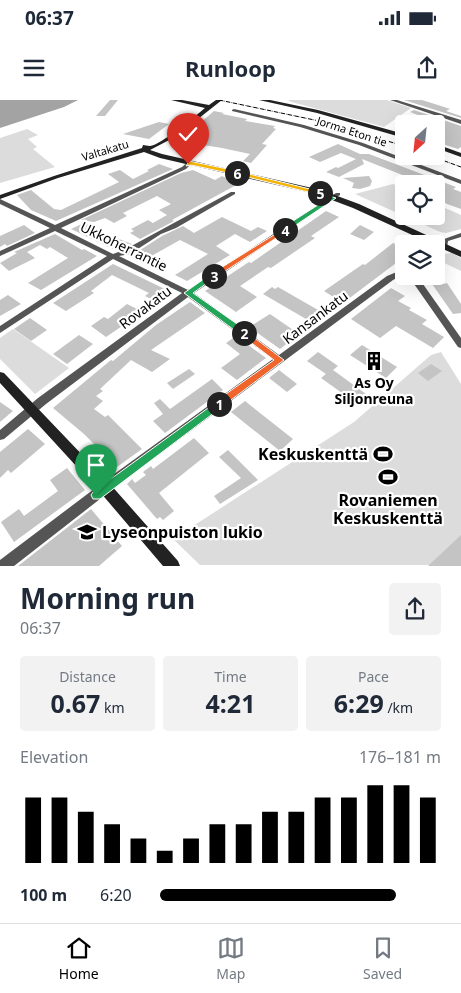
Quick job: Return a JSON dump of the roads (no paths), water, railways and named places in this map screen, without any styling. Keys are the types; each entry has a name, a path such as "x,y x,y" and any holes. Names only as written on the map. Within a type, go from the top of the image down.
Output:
{"street":[{"path":"174,100 205,106 219,100"},
{"path":"205,106 213,100"},
{"path":"262,100 351,120 395,133"},
{"path":"392,100 461,122"},
{"name":"Valtakatu","path":"0,196 169,139 205,106"},
{"name":"Jorma Eton tie","path":"234,110 311,128 361,144 461,182"},
{"path":"147,148 251,176 260,176"},
{"path":"445,149 461,155"},
{"path":"189,160 336,196 426,235"},
{"path":"0,254 184,168 189,160"},
{"path":"0,330 113,256 127,252 233,193"},
{"path":"336,196 417,235"},
{"name":"Rovakatu","path":"0,436 188,293 336,196"},
{"name":"Ukkoherrantie","path":"0,201 188,293 280,360"},
{"path":"445,243 461,235"},
{"path":"445,243 461,247"},
{"path":"445,244 461,254"},
{"name":"Kansankatu","path":"3,566 105,488 395,276"},
{"path":"419,285 461,345"},
{"path":"0,376 105,488 173,566"}],"railway":[{"path":"219,100 324,122 395,143"},
{"path":"445,161 461,167"}],"place":[{"name":"As Oy Siljonreuna","path":"374,361"},
{"name":"Keskuskenttä","path":"383,454"},
{"name":"Rovaniemen Keskuskenttä","path":"388,477"},
{"name":"Lyseonpuiston lukio","path":"87,532"}]}
